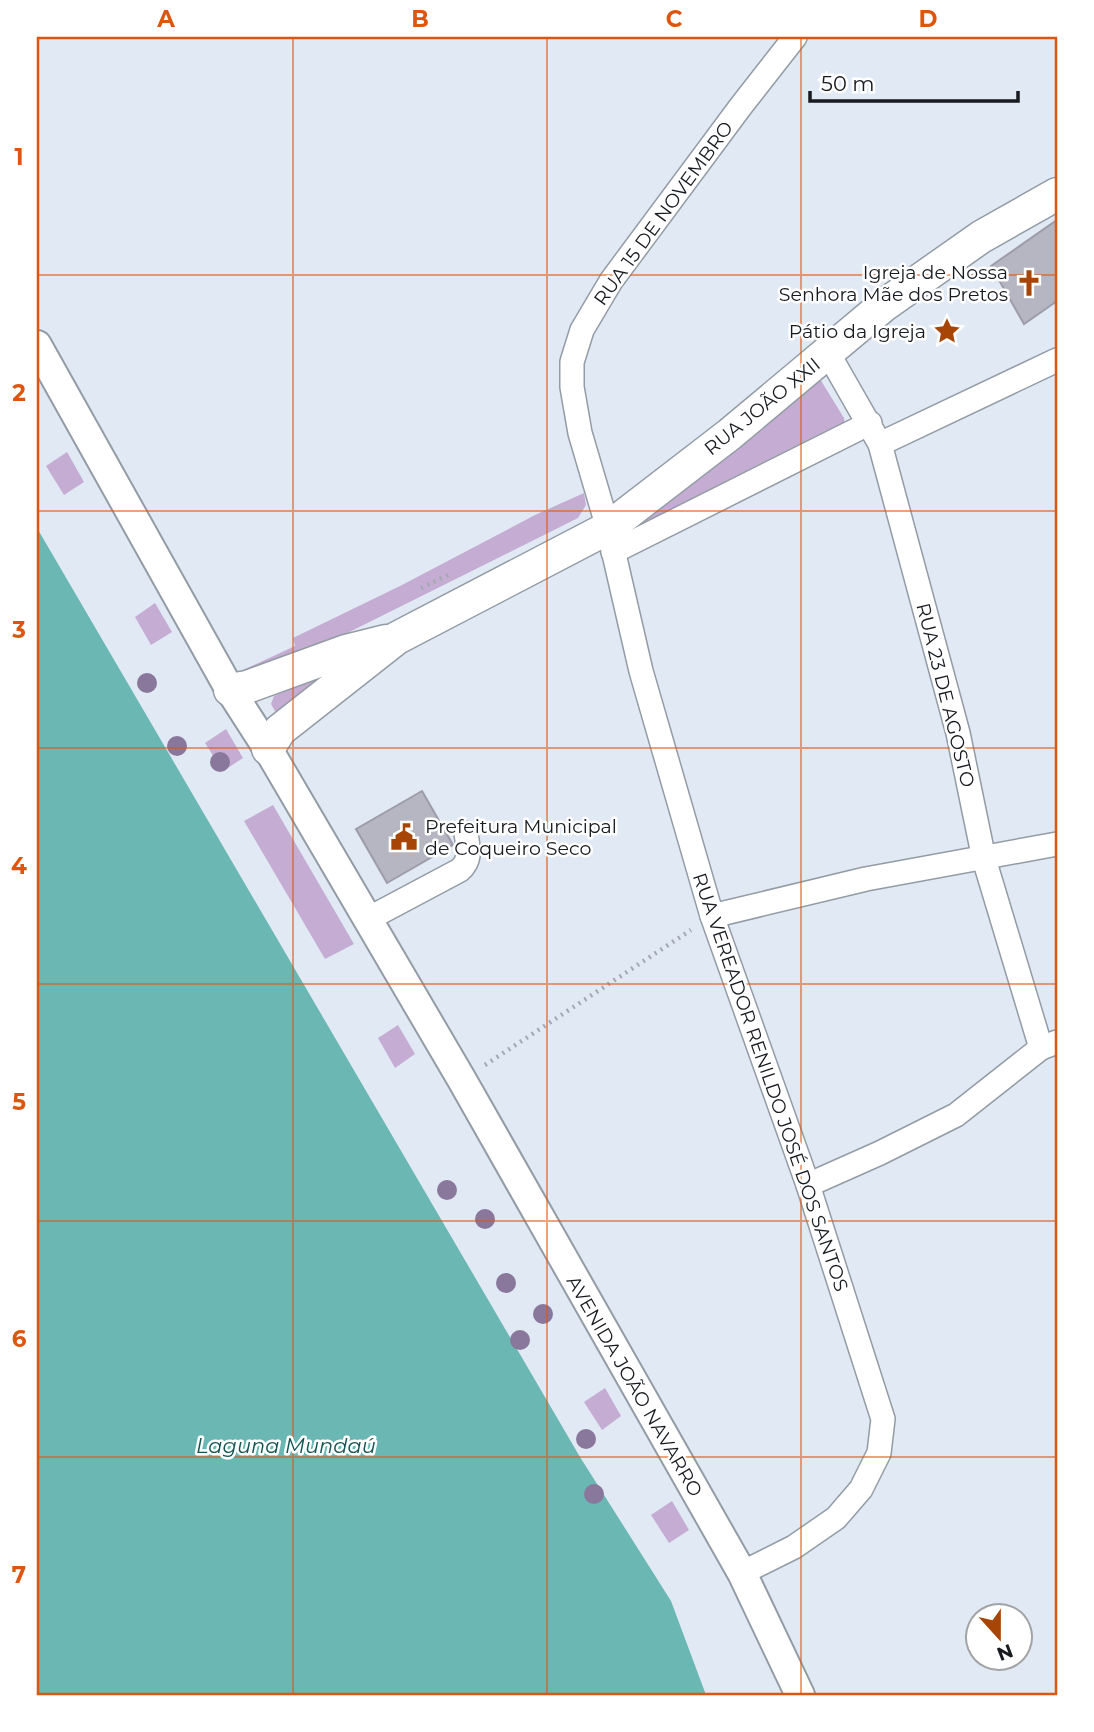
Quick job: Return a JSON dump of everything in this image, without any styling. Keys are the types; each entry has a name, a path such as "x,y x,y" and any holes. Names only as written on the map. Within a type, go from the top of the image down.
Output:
{"main road":[{"name":"RUA JOÃO XXII","path":"397,638 610,540 730,434 883,306 981,237 1057,194"},
{"path":"230,690 247,687 346,651 397,638"},
{"path":"268,749 280,730 397,638"}],"street":[{"name":"RUA 15 DE NOVEMBRO","path":"610,540 580,433 572,387 572,362 582,330 611,281 795,37"},
{"name":"AVENIDA JOÃO NAVARRO","path":"37,345 230,690 268,749 366,920 463,1080 742,1573 800,1695"},
{"name":"RUA 23 DE AGOSTO","path":"828,353 880,444 958,733 984,859 1049,1045"},
{"path":"880,444 1057,360"},
{"path":"610,540 870,423"},
{"name":"RUA VEREADOR RENILDO JOSÉ DOS SANTOS","path":"610,540 641,671 712,916 808,1185 883,1419 879,1452 861,1489 836,1518 794,1547 742,1573"},
{"path":"366,920 460,870 469,855 466,833"},
{"path":"712,916 866,879 1057,844"},
{"path":"808,1185 956,1115 1049,1045"}],"path":[{"path":"463,1080 712,916"}],"shaded area":[{"path":"820,379 844,418 845,425 642,527 640,518"},
{"path":"67,452 84,482 64,495 46,466"},
{"path":"584,493 586,505 578,518 259,677 247,678 239,672 295,646 293,638 402,585 535,515"},
{"path":"155,603 172,632 151,645 135,617"},
{"path":"335,670 281,714 276,713 271,704 274,696"},
{"path":"226,729 243,758 223,771 205,743"},
{"path":"273,805 354,944 325,959 244,821"},
{"path":"398,1025 415,1054 395,1068 378,1038"},
{"path":"605,1388 621,1416 602,1430 584,1402"},
{"path":"672,1501 689,1530 669,1543 651,1515"}],"water":[{"name":"Laguna Mundaú","path":"37,528 580,1457 671,1601 706,1695 37,1695"}],"building":[{"name":"Igreja de Nossa Senhora Mãe dos Pretos","path":"1057,220 1057,301 1024,324 991,266"},
{"name":"Prefeitura Municipal de Coqueiro Seco","path":"422,791 453,845 387,883 356,829"}],"place":[{"name":"Igreja de Nossa Senhora Mãe dos Pretos","path":"1029,283"},
{"name":"Pátio da Igreja","path":"947,331"},
{"name":"Prefeitura Municipal de Coqueiro Seco","path":"404,837"}]}
